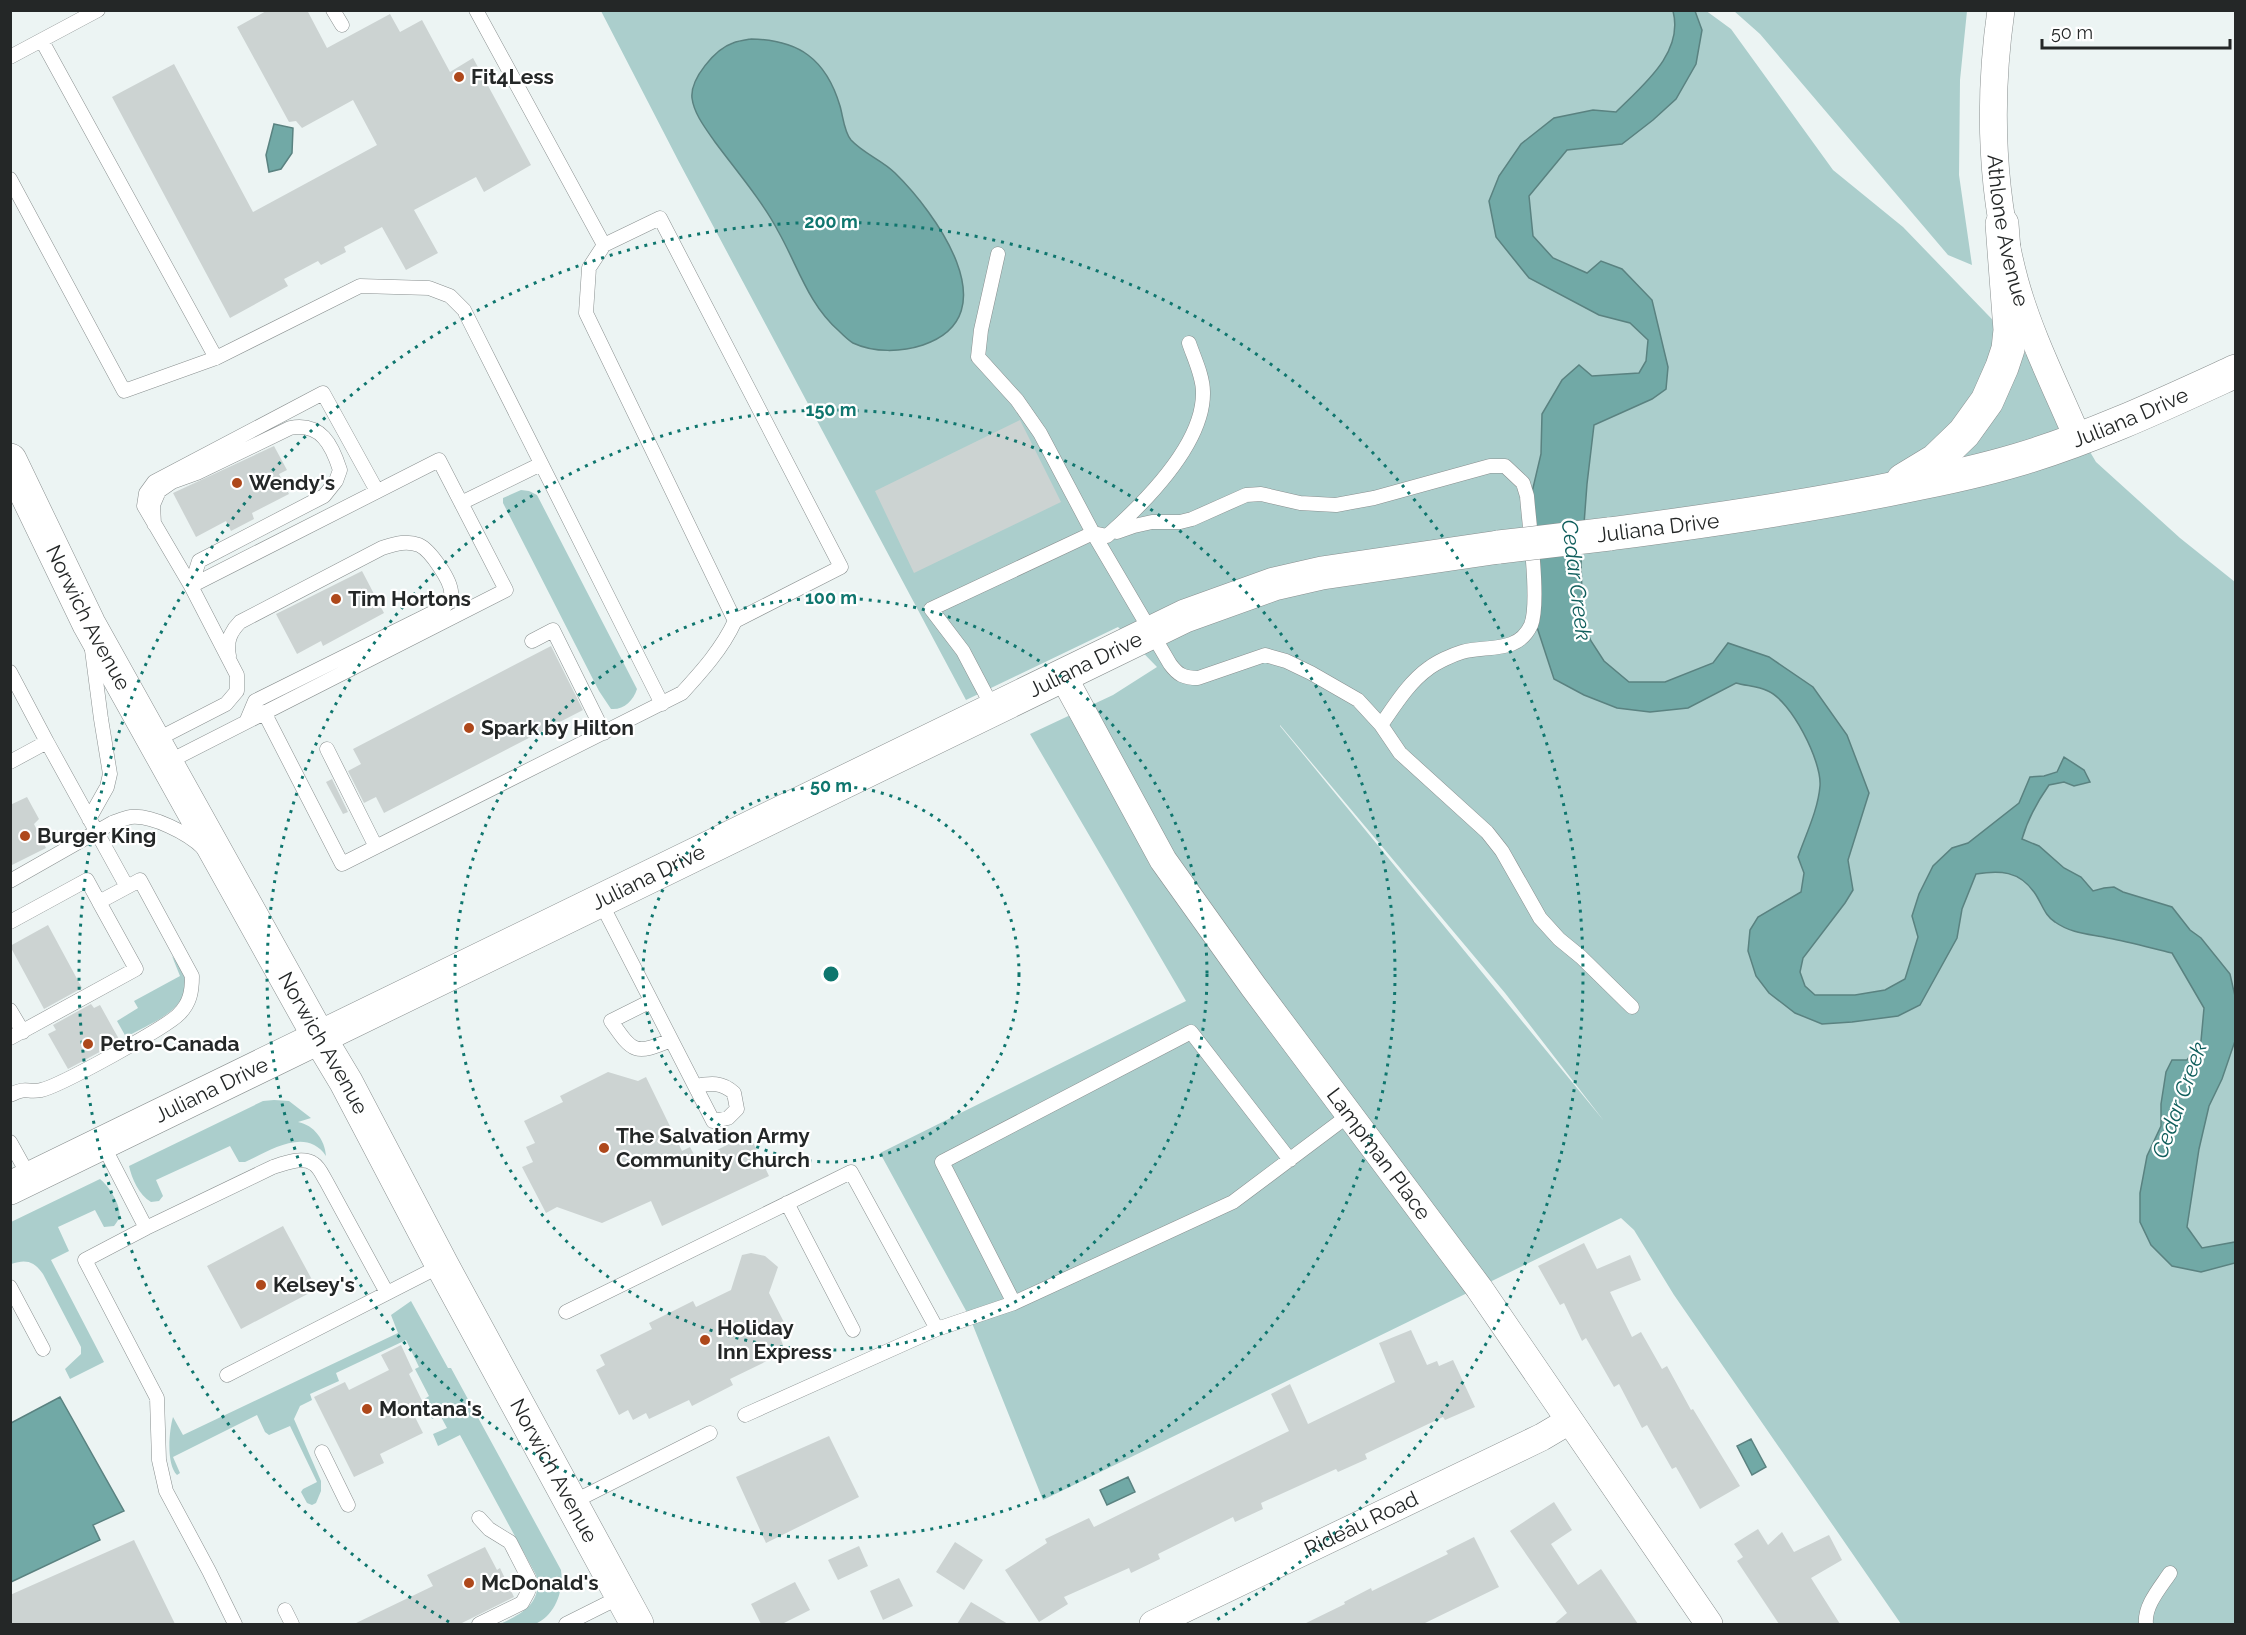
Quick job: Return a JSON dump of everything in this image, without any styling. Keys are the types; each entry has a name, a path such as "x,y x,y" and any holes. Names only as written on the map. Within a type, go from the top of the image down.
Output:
{"street":[{"name":"Athlone Avenue","path":"2001,10 1993,88 1996,181 2002,224 2016,283 2030,326 2078,439"},
{"path":"1850,498 1906,479 1936,460 1964,434 1987,401 2008,349 2010,330 2002,224"},
{"name":"Juliana Drive","path":"20,1183 994,710 1150,631 1232,598 1274,584 1323,573 1499,547 1755,515 1970,473 2078,439 2155,408 2235,371"},
{"name":"Norwich Avenue","path":"10,460 89,624 346,1082 631,1617"},
{"name":"Lampman Place","path":"1063,676 1163,860 1253,986 1479,1288 1709,1624"},
{"name":"Rideau Road","path":"1153,1624 1542,1437 1569,1421"}],"lane":[{"path":"10,57 98,10"},
{"path":"333,10 342,25"},
{"path":"476,10 604,245"},
{"path":"42,41 216,358"},
{"path":"10,179 124,391 216,358 360,286 429,288 450,296 464,310 662,704"},
{"path":"264,712 342,864 682,693 727,638 735,621 841,567 660,218 604,245 589,268 586,313 735,621"},
{"path":"998,254 981,330 978,357 1017,400 1040,433 1093,533 1178,674 1188,678 1198,678 1265,655 1286,661 1358,700 1381,725 1400,753 1487,832 1502,850 1540,918 1559,939 1581,957 1632,1007"},
{"path":"1107,536 1130,516 1156,486 1178,457 1199,420 1203,389 1189,343"},
{"path":"160,752 233,698 237,691 237,675 191,586 144,506 146,494 154,482 322,393 377,491"},
{"path":"154,524 153,505 159,490 290,428 299,426 324,436 334,452 340,470 336,481 324,496 199,561 191,586"},
{"path":"160,752 247,720 506,590 439,460 191,586"},
{"path":"461,503 541,464"},
{"path":"994,710 963,651 931,609 1093,533 1107,536 1152,522 1180,522 1246,495 1261,494 1300,503 1336,505 1374,498 1490,466 1505,466 1522,483 1527,496 1534,595 1531,623 1521,639 1504,647 1462,652 1429,668 1402,695 1381,725"},
{"path":"229,657 227,647 229,637 240,622 382,548 400,542 417,544 426,549 449,585 452,595 448,603 440,609 255,701 247,720"},
{"path":"89,624 110,774 108,787 89,819"},
{"path":"532,641 553,630 604,733"},
{"path":"10,672 127,887"},
{"path":"10,762 47,742"},
{"path":"327,749 376,847"},
{"path":"10,880 112,823 131,817 158,820 198,842 226,871"},
{"path":"10,922 87,880 136,969 17,1035 10,1010"},
{"path":"10,1095 22,1089 42,1090 64,1080 167,1024 188,1004 192,992 192,976 140,880 99,902"},
{"path":"600,901 695,1086"},
{"path":"651,1001 611,1021 622,1038 632,1047 646,1050 671,1040"},
{"path":"1014,1303 942,1162 1191,1032 1290,1160"},
{"path":"745,1415 937,1329 1014,1303 1233,1202 1349,1115"},
{"path":"10,1142 20,1183"},
{"path":"102,1143 146,1228"},
{"path":"234,1624 209,1571 166,1491 159,1460 157,1398 84,1260 273,1167 288,1162 303,1161 314,1164 326,1180 387,1293"},
{"path":"566,1312 851,1172 937,1329"},
{"path":"788,1203 853,1330"},
{"path":"227,1375 442,1265"},
{"path":"10,1287 43,1349"},
{"path":"571,1503 710,1433"},
{"path":"322,1452 348,1505"},
{"path":"479,1518 489,1529 510,1542 529,1579 529,1586 522,1604 479,1624"},
{"path":"2146,1624 2145,1620 2150,1605 2170,1573"},
{"path":"285,1610 292,1624"},
{"path":"566,1624 631,1617"}],"shaded area":[{"path":"1705,10 1731,29 1833,170 1903,227 2042,371 2096,462 2180,538 2235,582 2235,1624 1901,1624 1674,1295 1634,1230 1621,1218 1043,1500 970,1318 880,1153 1186,1001 1030,734 1113,695 1157,667 1118,627 966,700 601,11","holes":["1280,725 1505,993 1604,1121"]},
{"path":"1734,11 1967,11 1960,80 1959,175 1972,265 1948,255 1760,34"},
{"path":"521,490 537,495 637,689 624,706 611,709 599,691 503,503 503,498"},
{"path":"172,956 182,972 185,985 183,997 176,1007 165,1015 126,1037 117,1021 138,1008 134,1001 180,976"},
{"path":"263,1101 289,1101 311,1118 298,1122 309,1126 318,1134 326,1156 318,1147 298,1142 276,1147 245,1162 239,1162 230,1146 156,1180 163,1196 159,1201 151,1202 140,1191 129,1166"},
{"path":"100,1179 117,1202 120,1213 118,1221 114,1226 104,1227 95,1210 58,1227 69,1251 51,1260 104,1362 70,1379 65,1369 81,1354 81,1347 40,1270 29,1262 11,1264 11,1222"},
{"path":"411,1301 448,1368 451,1368 561,1570 561,1586 557,1602 548,1615 535,1624 522,1626 500,1624 529,1606 536,1593 536,1575 460,1435 438,1446 433,1434 447,1428 440,1415 432,1419 423,1400 429,1396 415,1369 419,1367 406,1340 336,1373 339,1381 310,1394 312,1400 300,1406 294,1419 321,1481 321,1491 316,1503 312,1505 307,1503 301,1492 317,1482 290,1426 269,1435 265,1432 257,1415 173,1457 180,1473 177,1475 171,1463 169,1447 173,1417 183,1435 398,1333 391,1315"}],"water":[{"name":"Cedar Creek","path":"1673,11 1695,11 1702,30 1696,64 1676,99 1622,144 1567,150 1529,196 1533,236 1553,258 1587,273 1601,261 1622,269 1652,300 1668,367 1666,389 1652,399 1594,425 1581,564 1583,622 1591,641 1604,661 1629,682 1665,682 1713,663 1728,643 1769,657 1813,687 1847,735 1869,793 1848,860 1853,890 1803,958 1800,972 1805,986 1815,995 1855,995 1885,990 1905,979 1918,937 1912,916 1919,894 1933,866 1952,848 1968,843 2019,803 2030,777 2057,772 2064,757 2084,770 2090,782 2074,786 2064,782 2049,785 2033,810 2022,839 2039,846 2064,868 2081,877 2093,891 2114,887 2172,907 2230,974 2235,996 2235,1041 2222,1079 2209,1106 2199,1149 2187,1227 2202,1248 2235,1242 2235,1263 2201,1272 2172,1266 2151,1245 2140,1222 2140,1193 2147,1156 2161,1126 2161,1104 2166,1072 2172,1060 2187,1060 2201,1041 2204,1008 2172,953 2068,929 2048,916 2034,892 2022,880 2001,872 1976,874 1962,909 1957,938 1920,1005 1898,1016 1822,1024 1795,1013 1769,993 1756,976 1748,951 1750,930 1758,917 1801,892 1804,873 1798,857 1814,813 1820,786 1816,762 1795,719 1777,697 1768,691 1736,683 1688,708 1650,712 1617,708 1584,695 1554,679 1532,612 1528,509 1541,454 1542,414 1562,380 1579,365 1592,376 1639,373 1646,361 1648,340 1630,323 1599,315 1529,278 1496,237 1489,201 1499,176 1521,144 1554,118 1593,110 1616,112 1638,91 1659,67 1673,41 1675,26"},
{"path":"751,39 768,40 797,48 818,64 834,90 845,128 851,140 895,173 928,212 957,262 963,287 961,311 949,331 915,347 897,350 870,349 849,340 819,309 772,220 708,132 693,104 692,90 695,82 712,58 726,46"},
{"path":"274,124 293,128 292,153 281,169 269,172 266,155"},
{"path":"60,1397 124,1511 93,1525 100,1540 11,1582 11,1423"},
{"path":"1751,1439 1766,1467 1752,1475 1737,1446"},
{"path":"1128,1477 1135,1492 1107,1505 1100,1490"}],"building":[{"path":"268,10 307,10 327,48 390,14 400,32 422,20 450,72 473,58 531,165 484,192 476,177 414,210 438,253 406,270 382,227 344,247 346,252 321,265 318,261 284,279 288,286 230,318 112,97 174,64 253,212 377,145 353,100 302,128 296,121 289,122 237,27"},
{"path":"1020,420 1061,502 914,573 875,491"},
{"name":"Wendy's","path":"274,446 287,470 279,474 289,494 252,513 254,519 231,531 226,521 196,537 173,493"},
{"name":"Tim Hortons","path":"362,571 384,613 323,646 321,641 297,654 276,614"},
{"name":"Spark by Hilton","path":"551,646 583,710 384,813 376,797 364,803 348,771 361,764 353,749"},
{"path":"332,779 348,812 343,814 326,782"},
{"name":"Burger King","path":"27,797 39,819 34,824 46,848 10,866 10,805"},
{"name":"Petro-Canada","path":"48,925 82,988 44,1009 10,946"},
{"name":"Petro-Canada","path":"91,1004 94,1008 100,1005 120,1041 68,1069 48,1034 56,1030 53,1025"},
{"name":"The Salvation Army Community Church","path":"608,1072 638,1081 646,1077 682,1151 690,1147 697,1160 749,1134 769,1176 662,1226 651,1201 602,1223 557,1207 546,1213 522,1167 533,1162 526,1147 535,1143 524,1121 563,1102 560,1096"},
{"path":"283,1226 317,1289 241,1329 207,1266"},
{"path":"1584,1243 1597,1269 1630,1255 1641,1280 1610,1292 1632,1337 1641,1332 1662,1369 1667,1366 1691,1410 1693,1409 1740,1486 1700,1509 1676,1467 1672,1469 1647,1425 1642,1428 1619,1384 1614,1387 1586,1338 1582,1341 1564,1303 1560,1305 1538,1266"},
{"name":"Holiday Inn Express","path":"751,1253 765,1256 778,1267 769,1293 788,1330 779,1335 783,1345 770,1352 773,1358 730,1379 733,1385 692,1406 689,1400 649,1419 646,1413 633,1420 628,1410 619,1415 596,1370 605,1365 600,1355 652,1329 649,1323 693,1301 696,1307 731,1290 742,1255"},
{"path":"1411,1330 1427,1365 1437,1361 1439,1366 1453,1360 1475,1407 1445,1420 1443,1417 1365,1454 1367,1459 1338,1472 1336,1469 1261,1503 1263,1509 1235,1522 1233,1517 1158,1554 1160,1559 1131,1573 1129,1568 1064,1597 1068,1604 1039,1622 1005,1570 1047,1543 1045,1539 1089,1518 1094,1527 1289,1431 1271,1394 1290,1384 1308,1424 1395,1382 1379,1343"},
{"name":"Montana's","path":"401,1345 413,1371 409,1374 427,1411 415,1417 423,1433 380,1454 384,1463 354,1477 314,1397 345,1382 349,1390 389,1370 381,1355"},
{"path":"829,1436 859,1497 766,1543 736,1477"},
{"path":"1554,1502 1572,1530 1551,1544 1578,1585 1601,1569 1638,1624 1554,1624 1567,1613 1510,1531"},
{"path":"1758,1529 1768,1545 1782,1532 1794,1552 1829,1535 1842,1560 1811,1578 1840,1624 1779,1624 1737,1561 1743,1557 1734,1544"},
{"path":"1474,1537 1499,1587 1423,1624 1304,1624 1371,1588 1372,1591 1448,1554 1446,1551"},
{"path":"134,1540 175,1624 10,1624 10,1595"},
{"path":"955,1542 983,1560 964,1590 936,1572"},
{"path":"859,1546 868,1566 838,1580 828,1560"},
{"name":"McDonald's","path":"485,1547 497,1570 500,1568 514,1597 460,1624 354,1624 433,1586 427,1575"},
{"path":"899,1578 913,1606 883,1620 870,1591"},
{"path":"795,1582 810,1610 782,1624 761,1624 751,1604"},
{"path":"971,1602 1008,1624 957,1624"}],"place":[{"name":"Fit4Less","path":"459,77"},
{"name":"Wendy's","path":"237,483"},
{"name":"Tim Hortons","path":"336,599"},
{"name":"Spark by Hilton","path":"469,728"},
{"name":"Burger King","path":"25,836"},
{"name":"Petro-Canada","path":"88,1044"},
{"name":"The Salvation Army Community Church","path":"604,1148"},
{"name":"Kelsey's","path":"261,1285"},
{"name":"Holiday Inn Express","path":"705,1340"},
{"name":"Montana's","path":"367,1409"},
{"name":"McDonald's","path":"469,1583"}]}
